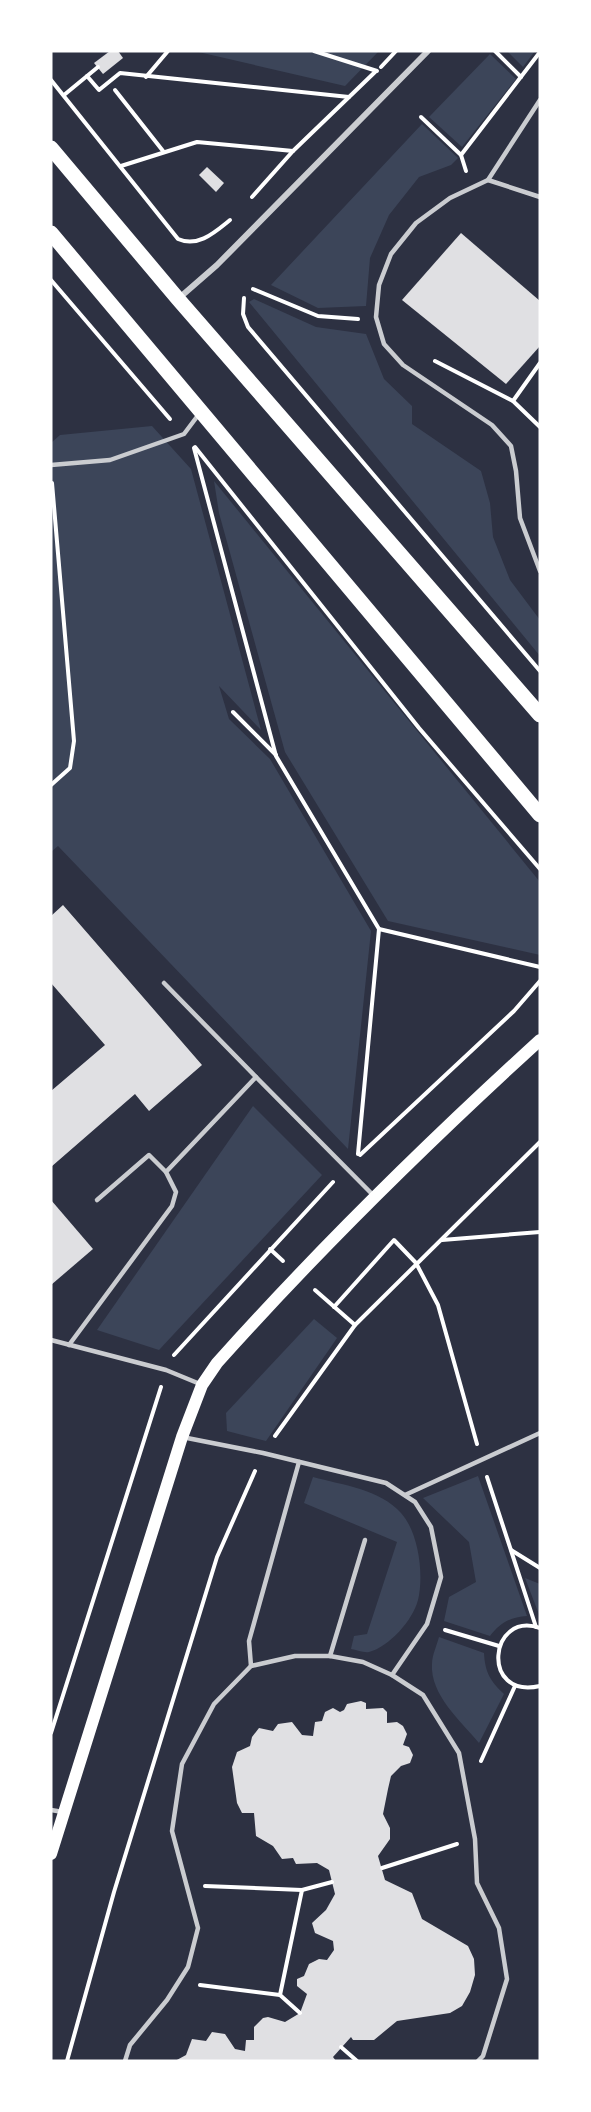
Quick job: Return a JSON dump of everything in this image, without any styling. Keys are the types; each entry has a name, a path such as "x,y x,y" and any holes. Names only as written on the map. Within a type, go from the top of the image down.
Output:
{"main road":[{"path":"51,147 178,299 540,715"},
{"path":"51,233 540,815"},
{"path":"51,1854 57,1811 182,1437 202,1385 217,1363 252,1324 374,1197 540,1040"}],"street":[{"path":"178,299 217,265 428,51"}],"lane":[{"path":"540,100 488,180 441,204 416,223 391,254 379,285 376,317 384,344 403,365 492,424 510,446 516,471 520,518 540,571"},
{"path":"488,180 540,197"},
{"path":"51,465 110,460 184,434 201,413"},
{"path":"164,983 374,1197"},
{"path":"166,1172 256,1077"},
{"path":"69,1346 172,1206 176,1192 166,1172 149,1155 97,1200"},
{"path":"51,1340 166,1370 202,1385"},
{"path":"405,1496 540,1433"},
{"path":"182,1437 263,1453 386,1483 415,1502 431,1527 441,1577 427,1624 392,1675"},
{"path":"250,1666 249,1641 299,1462"},
{"path":"330,1656 365,1540"},
{"path":"125,2061 130,2044 188,1967 198,1928 172,1831 182,1764 214,1704 250,1666 295,1656 330,1656 363,1662 392,1675 423,1695 459,1753 475,1839 477,1883 500,1928 507,1979 483,2056 478,2061"}],"path":[{"path":"145,77 168,51"},
{"path":"314,51 377,71"},
{"path":"251,198 293,152 396,51"},
{"path":"495,51 520,77"},
{"path":"421,117 461,155 540,52"},
{"path":"64,95 98,67"},
{"path":"87,76 99,90 120,74 350,98"},
{"path":"51,80 178,239 186,242 208,236 237,214"},
{"path":"114,90 164,151"},
{"path":"121,166 197,142 293,152"},
{"path":"51,280 184,434 419,728 540,869"},
{"path":"253,289 318,316 346,319 376,317"},
{"path":"244,298 243,314 248,327 540,671"},
{"path":"429,357 513,401 540,427"},
{"path":"513,401 540,363"},
{"path":"193,445 276,756"},
{"path":"51,785 70,768 74,741 52,478"},
{"path":"233,712 276,756 379,929 358,1157"},
{"path":"379,929 540,967"},
{"path":"67,2061 114,1892 217,1557 263,1453 355,1325 540,1142"},
{"path":"442,1240 540,1232"},
{"path":"334,1307 394,1240 416,1263 438,1305 481,1459 538,1628 518,1628 503,1638 499,1646 498,1665 508,1680 516,1686 523,1688 540,1686"},
{"path":"51,1733 166,1370 177,1350"},
{"path":"510,1550 540,1568"},
{"path":"427,1624 499,1646"},
{"path":"467,1793 516,1686"},
{"path":"382,1868 475,1839"},
{"path":"188,1885 302,1890 332,1882"},
{"path":"280,1995 302,1890"},
{"path":"178,1983 280,1995 300,2013"},
{"path":"341,2047 357,2061"}],"shaded area":[{"path":"194,51 379,51 345,86"},
{"path":"507,51 535,51 523,67"},
{"path":"490,54 516,79 462,147 429,117"},
{"path":"422,124 458,158 451,165 419,177 389,215 370,258 366,306 318,308 271,285"},
{"path":"254,299 316,327 366,334 384,379 412,406 412,424 481,471 490,503 493,537 510,580 540,620 540,656 249,302"},
{"path":"152,426 191,469 261,730 219,686 229,719 270,759 371,931 348,1149 58,846 51,852 51,443 60,435"},
{"path":"214,481 540,882 540,955 388,921 285,752 219,513"},
{"path":"253,1106 322,1175 159,1350 97,1330"},
{"path":"314,1319 337,1338 266,1441 227,1431 226,1413"},
{"path":"478,1476 527,1616 506,1622 490,1636 444,1621 449,1597 476,1582 469,1542 423,1498"},
{"path":"313,1477 360,1489 382,1498 401,1513 416,1543 420,1567 420,1590 415,1608 406,1624 392,1639 369,1652 351,1649 354,1636 367,1634 397,1542 304,1503"},
{"path":"525,1578 540,1584 540,1617"},
{"path":"439,1637 484,1653 489,1676 504,1694 479,1743 448,1707 436,1686 432,1664"}],"building":[{"path":"110,51 118,51 123,58 103,74 94,63"},
{"path":"207,167 224,183 216,192 199,175"},
{"path":"461,233 540,301 540,346 506,384 402,300"},
{"path":"63,905 202,1065 149,1111 135,1094 51,1167 51,1091 105,1045 51,983 51,916"},
{"path":"51,1200 93,1249 51,1285"},
{"path":"361,1701 366,1703 366,1709 383,1708 387,1712 387,1723 397,1722 403,1726 407,1734 403,1745 409,1747 413,1755 410,1763 401,1766 391,1776 388,1789 383,1814 390,1828 390,1839 378,1856 385,1880 412,1893 422,1919 468,1946 474,1959 475,1975 470,1992 462,2006 450,2013 397,2021 374,2040 353,2040 351,2037 333,2057 336,2061 175,2061 186,2055 192,2039 206,2041 212,2032 225,2034 235,2049 245,2051 246,2040 254,2040 254,2027 263,2018 268,2017 285,2022 300,2013 307,1994 297,1986 297,1979 304,1976 309,1964 319,1959 327,1960 334,1950 333,1941 315,1933 312,1923 326,1910 335,1894 329,1870 317,1863 296,1864 293,1858 282,1859 273,1846 256,1836 254,1813 242,1813 237,1803 232,1767 237,1752 250,1746 252,1737 259,1728 273,1731 278,1724 292,1722 302,1735 313,1736 315,1722 322,1721 325,1712 333,1708 340,1712 347,1704"}]}
